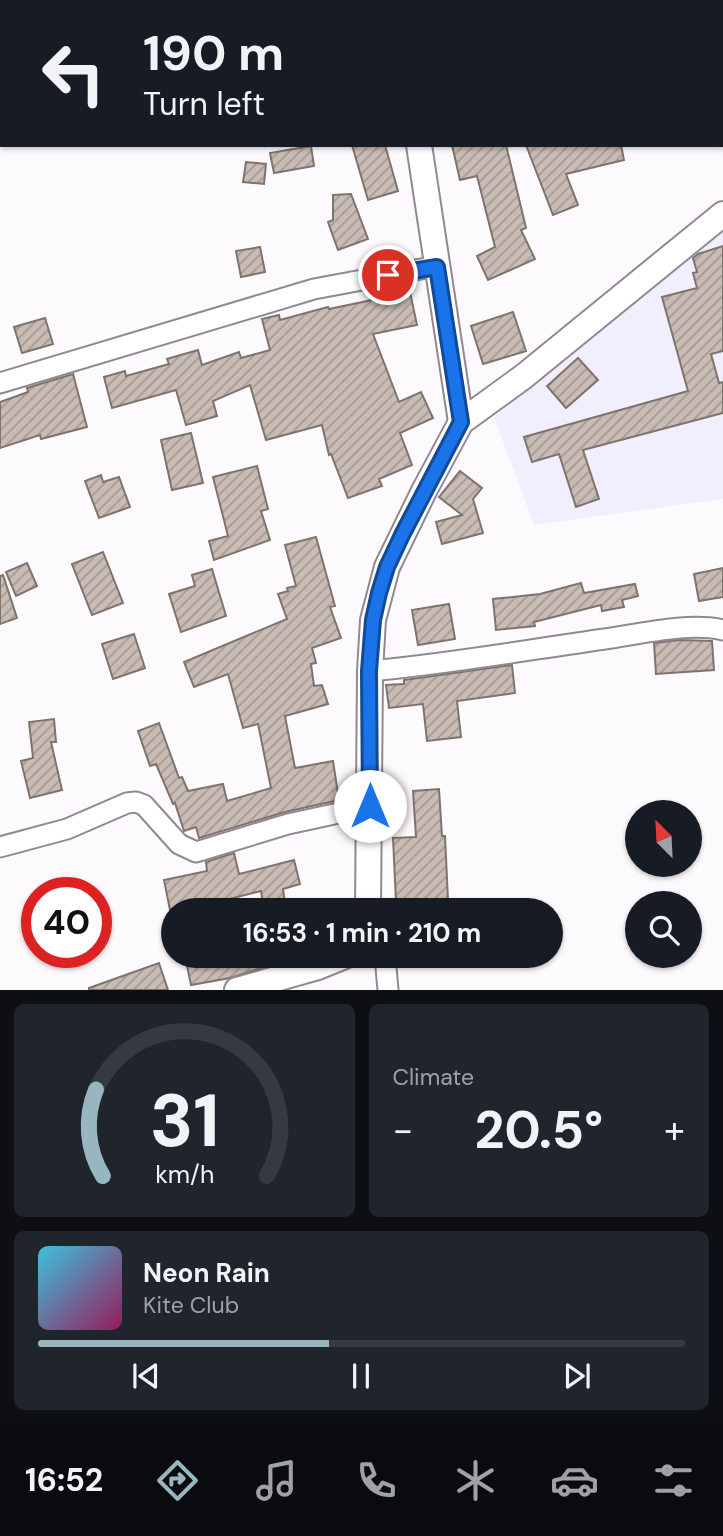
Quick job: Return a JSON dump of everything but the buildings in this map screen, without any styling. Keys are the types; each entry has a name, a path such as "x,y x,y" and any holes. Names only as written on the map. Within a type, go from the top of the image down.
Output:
{"street":[{"path":"419,147 461,422"},
{"path":"368,898 369,671 373,620 387,567 424,491 461,422 523,377 723,214"},
{"path":"0,383 314,289 437,267"},
{"path":"369,671 416,667 653,632 704,628 723,630"},
{"path":"0,847 67,829 120,806 136,802 144,805 179,844 196,852 289,824 370,806"},
{"path":"237,990 314,968"},
{"path":"386,968 388,990"}],"shaded area":[{"path":"723,229 723,499 534,525 494,418"}],"route":[{"path":"370,806 369,671 373,620 379,593 387,567 402,535 461,422 437,267 388,275"}]}
